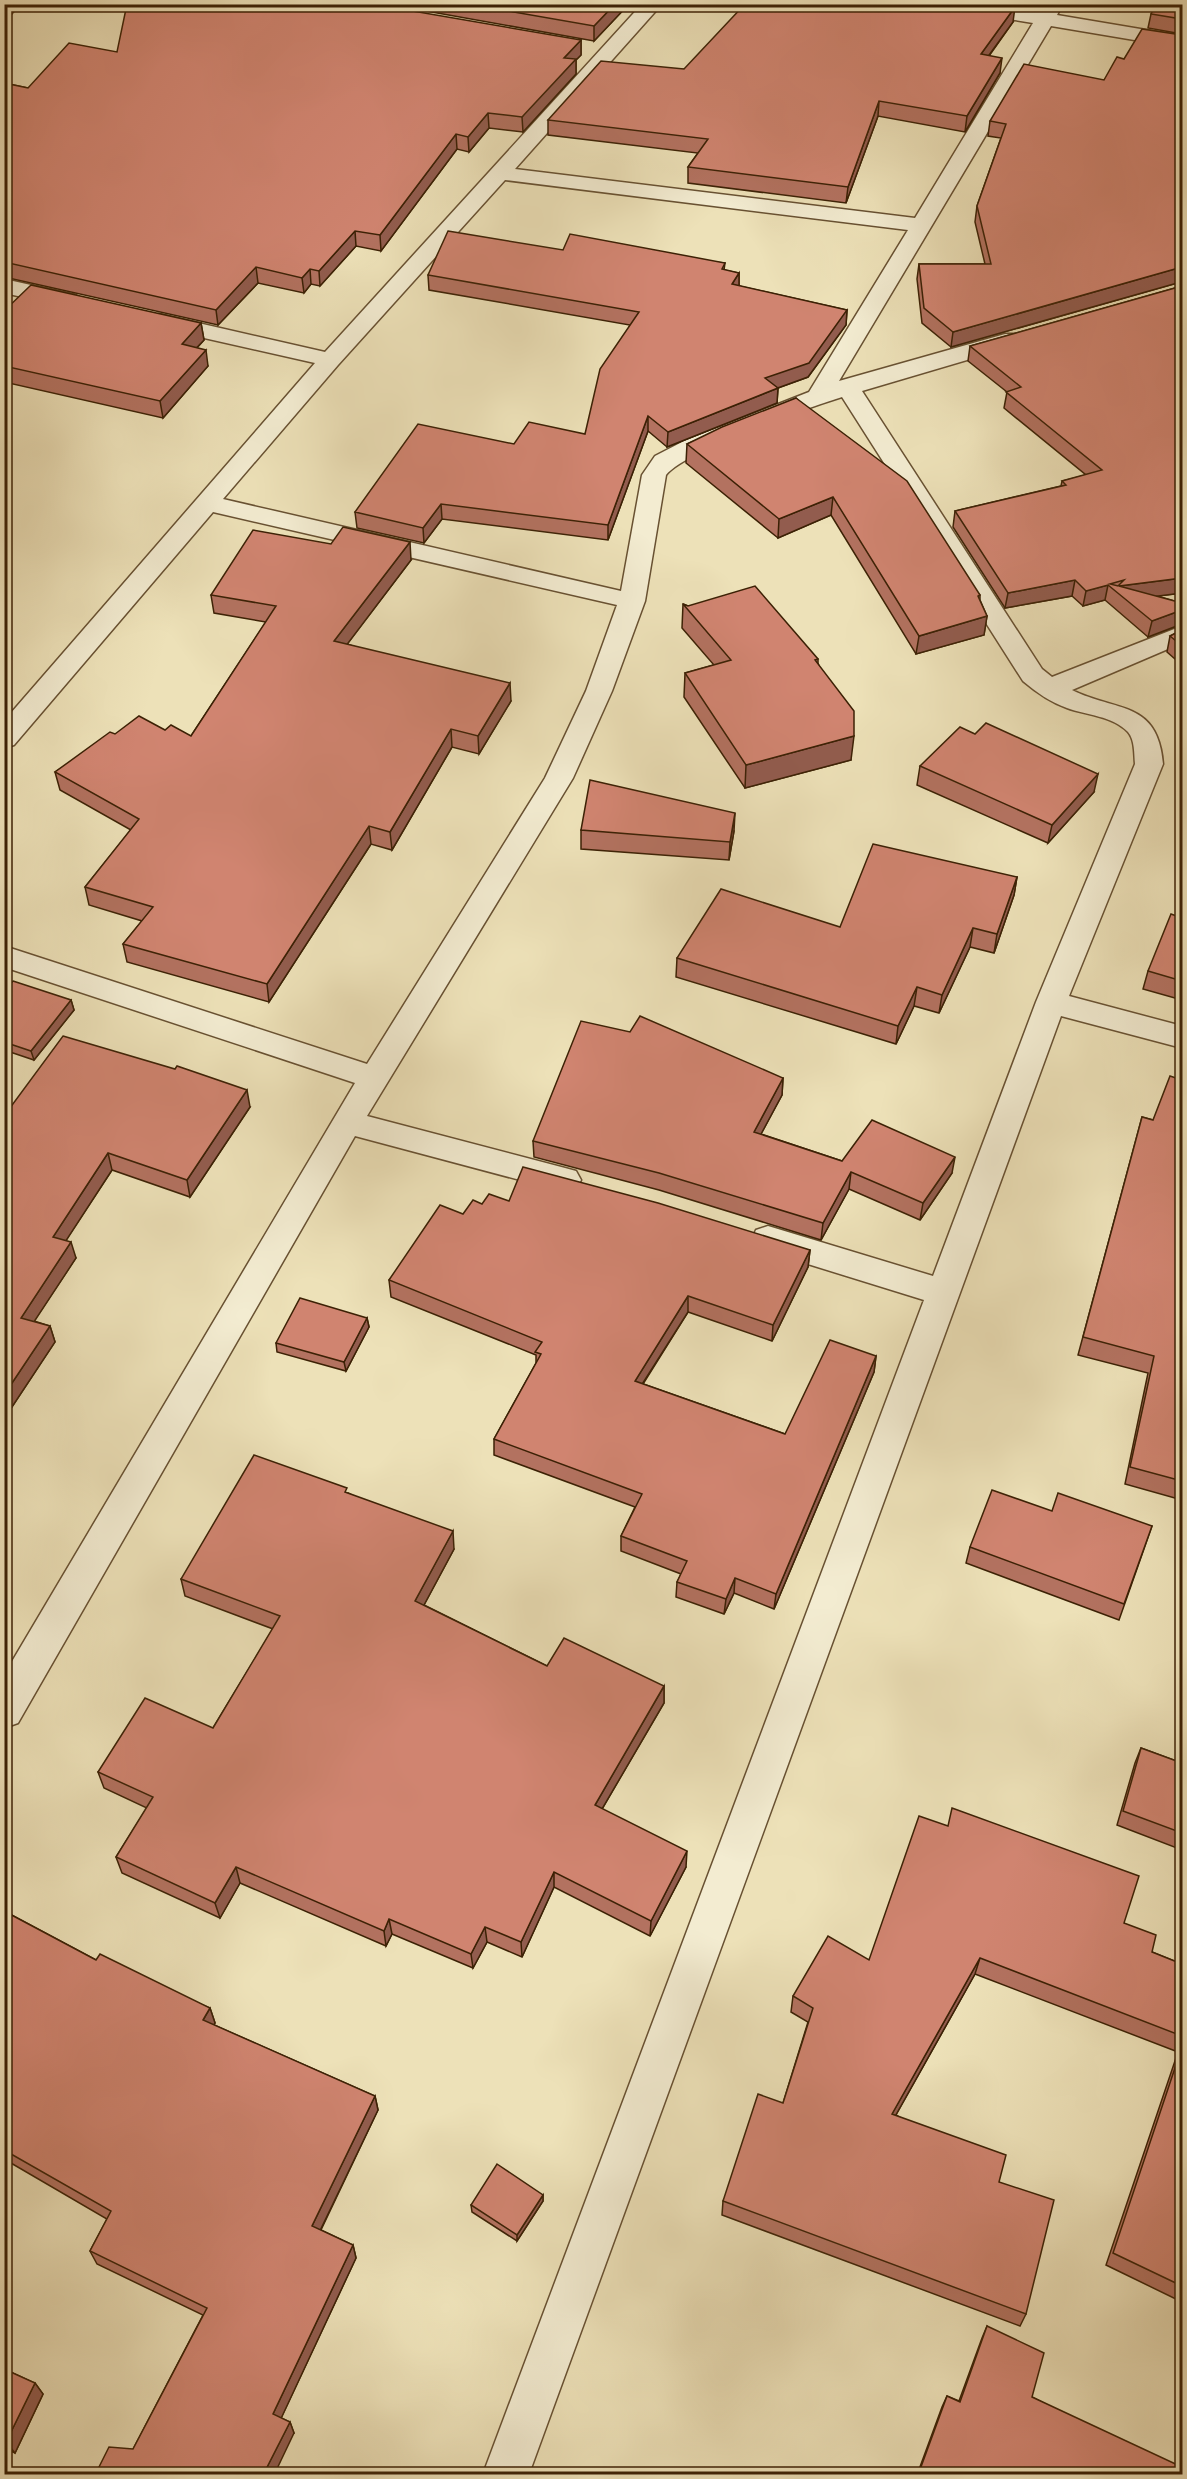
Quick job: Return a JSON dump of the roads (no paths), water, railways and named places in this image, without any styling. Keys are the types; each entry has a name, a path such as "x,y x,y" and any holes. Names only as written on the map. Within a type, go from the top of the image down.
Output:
{"street":[{"path":"4,10 11,4"},
{"path":"4,739 330,360 498,173 596,49 652,4"},
{"path":"955,4 1049,12 1182,42"},
{"path":"833,392 921,225 1049,12"},
{"path":"498,173 921,225"},
{"path":"4,285 86,304"},
{"path":"132,315 330,360"},
{"path":"4,1711 347,1122 559,778 599,691 632,601 654,475 664,461 693,446 833,392 1037,333"},
{"path":"506,2475 1051,1002 1149,764 1149,746 1139,726 1123,715 1075,702 1050,689 1032,675 833,392"},
{"path":"207,503 632,601"},
{"path":"1050,689 1182,634"},
{"path":"4,956 374,1078"},
{"path":"1051,1002 1182,1037"},
{"path":"347,1122 589,1186"},
{"path":"738,1230 944,1293"}]}
